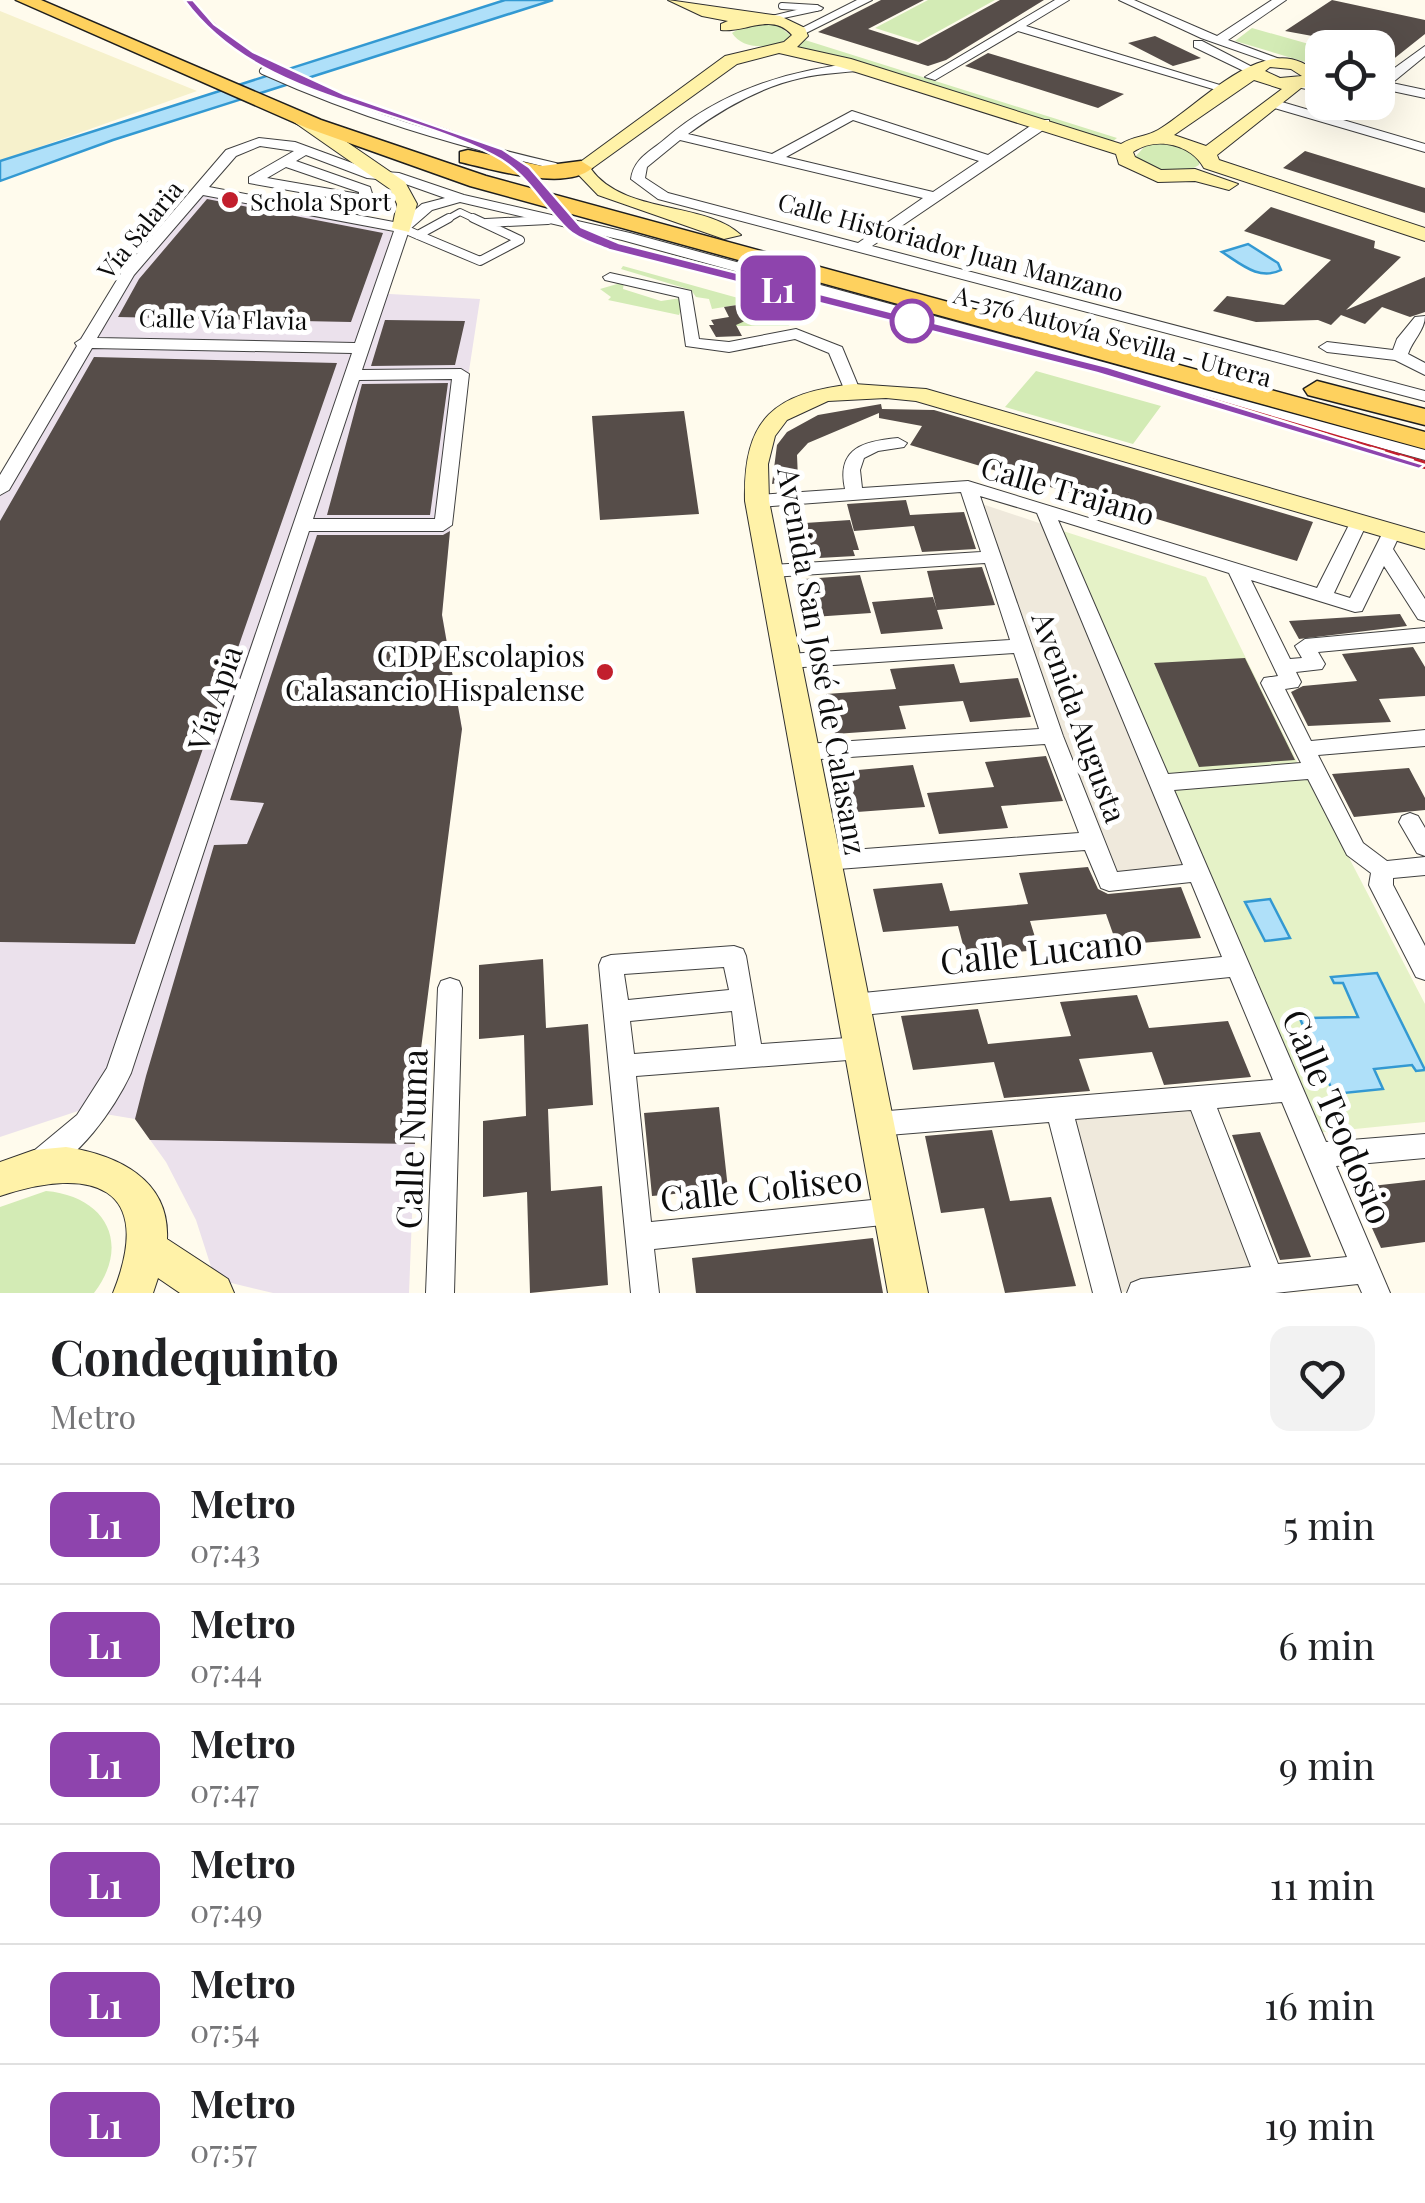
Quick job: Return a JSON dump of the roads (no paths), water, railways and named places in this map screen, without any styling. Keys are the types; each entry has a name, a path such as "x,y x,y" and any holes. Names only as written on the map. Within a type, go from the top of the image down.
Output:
{"main road":[{"path":"14,0 68,10"},
{"name":"A-376 Autovía Sevilla - Utrera","path":"25,0 68,10 255,82 281,86 331,116 496,172 1425,417"},
{"name":"A-376 Autovía Sevilla - Utrera","path":"68,10 226,84 255,82 307,121 581,212 1425,441"},
{"path":"406,142 531,172 581,168"}],"street":[{"path":"676,0 708,13 757,19 797,31 1140,143 1195,146 1204,164 1425,247"},
{"path":"727,34 757,19 817,8 834,0"},
{"path":"797,31 866,0"},
{"path":"930,77 1063,0"},
{"path":"1106,0 1255,73 1305,77"},
{"path":"1125,0 1218,40 1282,62 1305,77"},
{"path":"1218,40 1280,0"},
{"path":"731,235 608,194 587,180 581,168 731,60 773,49 797,31 817,8"},
{"path":"708,13 727,34 731,60"},
{"path":"1016,27 1227,89"},
{"name":"Calle Historiador Juan Manzano","path":"727,34 773,49 860,67 1044,123 1140,143"},
{"path":"773,49 775,79"},
{"path":"1395,75 1425,50"},
{"path":"1282,62 1267,62 1140,143 1126,160 1138,170 1158,176 1204,164 1305,77"},
{"name":"Calle Historiador Juan Manzano","path":"860,67 811,69 775,79 696,120 640,166 638,179 646,188 786,231 1425,396"},
{"path":"1395,90 1425,94"},
{"path":"1395,93 1425,102"},
{"path":"1275,104 1425,148"},
{"path":"774,158 852,114 990,160"},
{"path":"307,121 365,163 392,176"},
{"path":"858,248 1044,123"},
{"path":"676,135 934,197"},
{"name":"Vía Salaria","path":"0,490 128,272 230,153 246,144 270,141 306,150 372,176 392,176 460,198 663,246 1425,455"},
{"path":"285,162 365,190 367,200 254,180 285,162 306,150"},
{"path":"1204,164 1425,236"},
{"name":"Vía Apia","path":"14,1171 86,1123 118,1073 363,348 410,232 406,196 392,176"},
{"path":"200,190 410,232 428,206 460,198"},
{"path":"610,277 686,294 692,343 728,347 796,334 836,350 851,388"},
{"path":"1399,356 1405,339 1421,320"},
{"name":"Calle Vía Flavia","path":"83,343 363,348"},
{"path":"1327,347 1399,356 1425,370"},
{"path":"305,525 443,525 462,374 354,374"},
{"name":"Avenida San José de Calasanz","path":"908,1293 757,501 754,456 760,437 774,418 797,405 851,388 918,394 1358,523 1387,541 1425,541"},
{"path":"855,495 848,473 852,459 866,448 898,443"},
{"name":"Calle Trajano","path":"757,501 968,486 1355,606 1387,541"},
{"name":"Avenida Augusta","path":"968,486 1052,736 1109,882 1198,872"},
{"name":"Avenida Augusta","path":"1045,510 1237,966"},
{"path":"1323,596 1358,523"},
{"path":"1387,541 1425,614"},
{"path":"772,571 991,556"},
{"path":"1236,569 1291,682 1271,683 1355,848 1383,870 1425,866"},
{"path":"1284,666 1315,664 1306,646 1425,636"},
{"path":"788,660 1020,646"},
{"path":"805,752 1052,736"},
{"path":"1160,783 1425,738"},
{"path":"1410,822 1425,847"},
{"path":"825,860 1092,842"},
{"path":"1383,870 1382,885 1425,970"},
{"name":"Calle Coliseo","path":"645,1293 611,965 734,956 750,1056"},
{"name":"Calle Lucano","path":"853,1005 1237,966"},
{"name":"Calle Teodosio","path":"1237,966 1371,1281"},
{"name":"Calle Numa","path":"440,1293 450,988"},
{"path":"616,1012 743,999"},
{"path":"622,1066 861,1048"},
{"path":"876,1124 1290,1090"},
{"path":"1200,1098 1270,1281"},
{"path":"1059,1109 1107,1293"},
{"path":"1317,1155 1425,1146"},
{"path":"14,1171 91,1164 117,1175 136,1194 148,1219 149,1249 133,1293"},
{"name":"Calle Coliseo","path":"638,1237 892,1211"},
{"path":"149,1249 214,1293"},
{"path":"1141,1293 1270,1281 1371,1281"}],"lane":[{"path":"782,6 817,8"},
{"path":"281,86 434,138 548,166 581,168"},
{"path":"460,212 520,240 480,261 410,232 460,212"},
{"path":"485,223 548,220"}],"water":[{"path":"505,0 553,0 113,140 0,181 0,161"},
{"path":"1248,244 1278,263 1281,270 1258,272 1222,252"},
{"path":"1270,899 1290,938 1265,941 1245,902"},
{"path":"1377,973 1425,1070 1416,1071 1412,1065 1374,1069 1383,1089 1343,1093 1346,1102 1338,1103 1296,1010 1304,1009 1308,1018 1358,1017 1343,983 1334,983 1331,977"}],"railway":[{"path":"190,0 219,31 253,56 291,76 508,158 536,182 568,221"},
{"path":"566,218 576,230 614,247 1102,370 1425,465"}],"metro line":[{"name":"L1","path":"190,0 210,27 248,54 339,97 512,160 576,230 614,246 1102,370 1425,465"}],"place":[{"name":"Schola Sport","path":"230,200"},
{"name":"CDP Escolapios Calasancio Hispalense","path":"605,672"}]}
